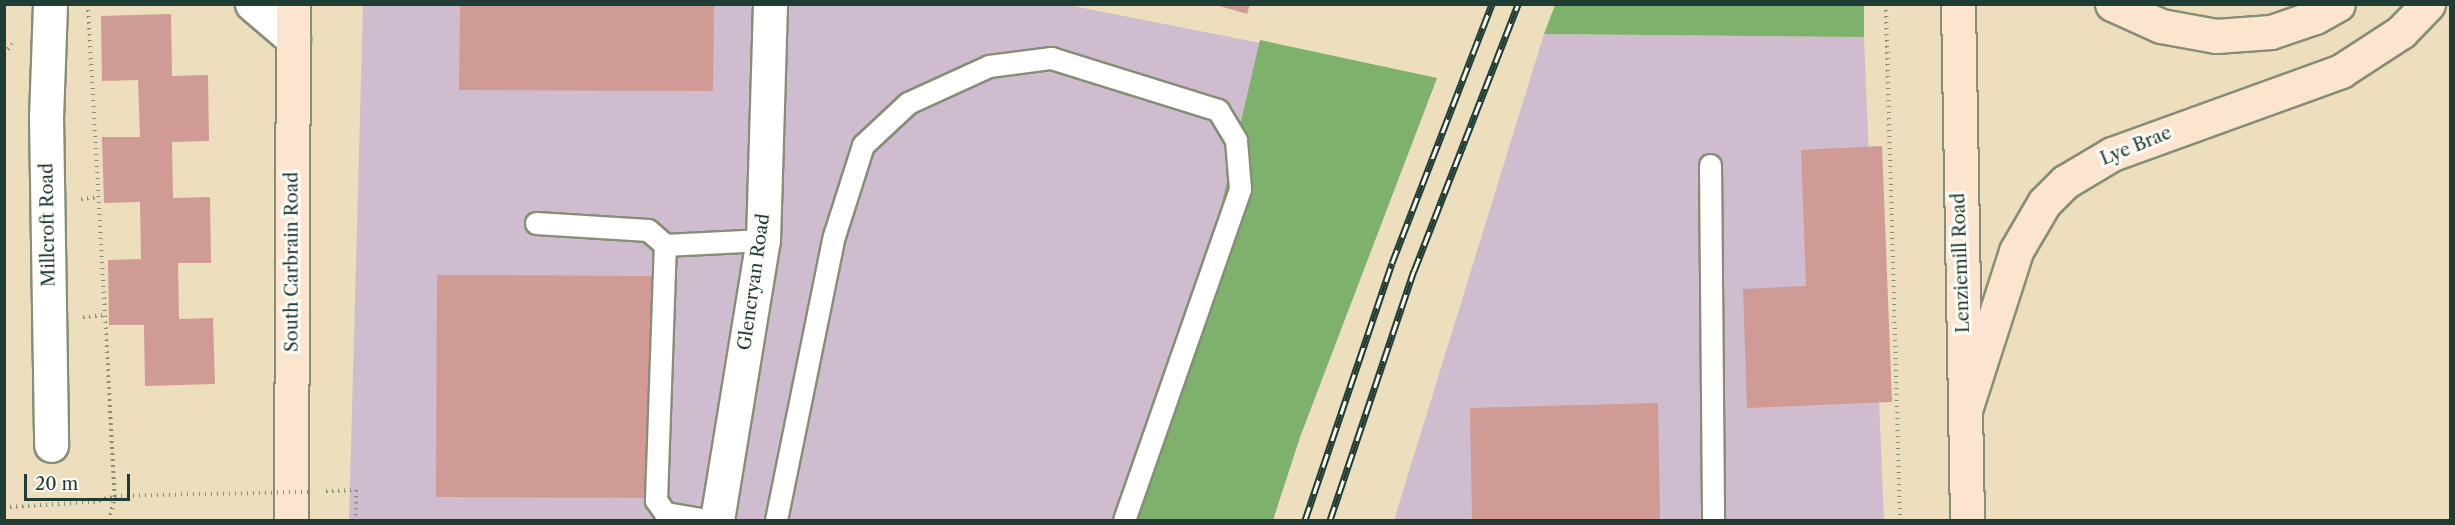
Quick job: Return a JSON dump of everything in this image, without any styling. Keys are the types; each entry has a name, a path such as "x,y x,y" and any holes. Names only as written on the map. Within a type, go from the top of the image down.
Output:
{"main road":[{"name":"South Carbrain Road","path":"291,520 293,4"},
{"path":"1948,4 1958,156"},
{"name":"Lenziemill Road","path":"1958,4 1958,156 1967,520"},
{"path":"2112,4 2161,26 2216,36 2271,32 2296,25 2338,4"},
{"name":"Lye Brae","path":"1966,407 2016,250 2044,203 2065,182 2121,150 2341,71 2401,32 2428,4"}],"street":[{"name":"Millcroft Road","path":"50,4 46,126 51,445"},
{"path":"252,4 293,39"},
{"name":"Glencryan Road","path":"717,520 763,240 770,4"}],"lane":[{"path":"776,520 834,236 863,145 908,103 989,66 1051,58 1218,110 1236,140 1240,189 1124,520"},
{"path":"1710,165 1713,520"},
{"path":"536,224 648,231 665,245 763,240"},
{"path":"665,245 656,500 661,517 707,520"}],"path":[{"path":"88,4 115,496 109,520"},
{"path":"1886,4 1900,520"},
{"path":"4,507 93,502 115,496 356,490 355,520"}],"shaded area":[{"path":"363,5 1068,5 1437,78 1300,437 1273,520 349,520"},
{"path":"1544,34 1864,37 1884,520 1394,520"}],"green space":[{"path":"1555,5 1864,5 1864,37 1544,34"},
{"path":"1260,40 1437,78 1300,437 1273,520 1135,520 1177,396"}],"building":[{"path":"460,4 714,4 713,91 459,90"},
{"path":"1213,4 1250,4 1247,14"},
{"path":"171,14 172,76 208,75 209,141 172,142 173,198 210,197 211,263 178,263 179,319 213,318 215,384 145,386 144,325 109,325 108,260 141,259 140,202 104,203 102,137 140,137 138,80 102,81 101,16"},
{"path":"1882,146 1892,402 1747,408 1743,289 1806,286 1801,150"},
{"path":"437,275 653,276 651,498 436,497"},
{"path":"1658,403 1660,520 1472,520 1470,408"}],"railway":[{"path":"1305,520 1392,263 1492,4"},
{"path":"1330,520 1414,271 1518,4"}]}
